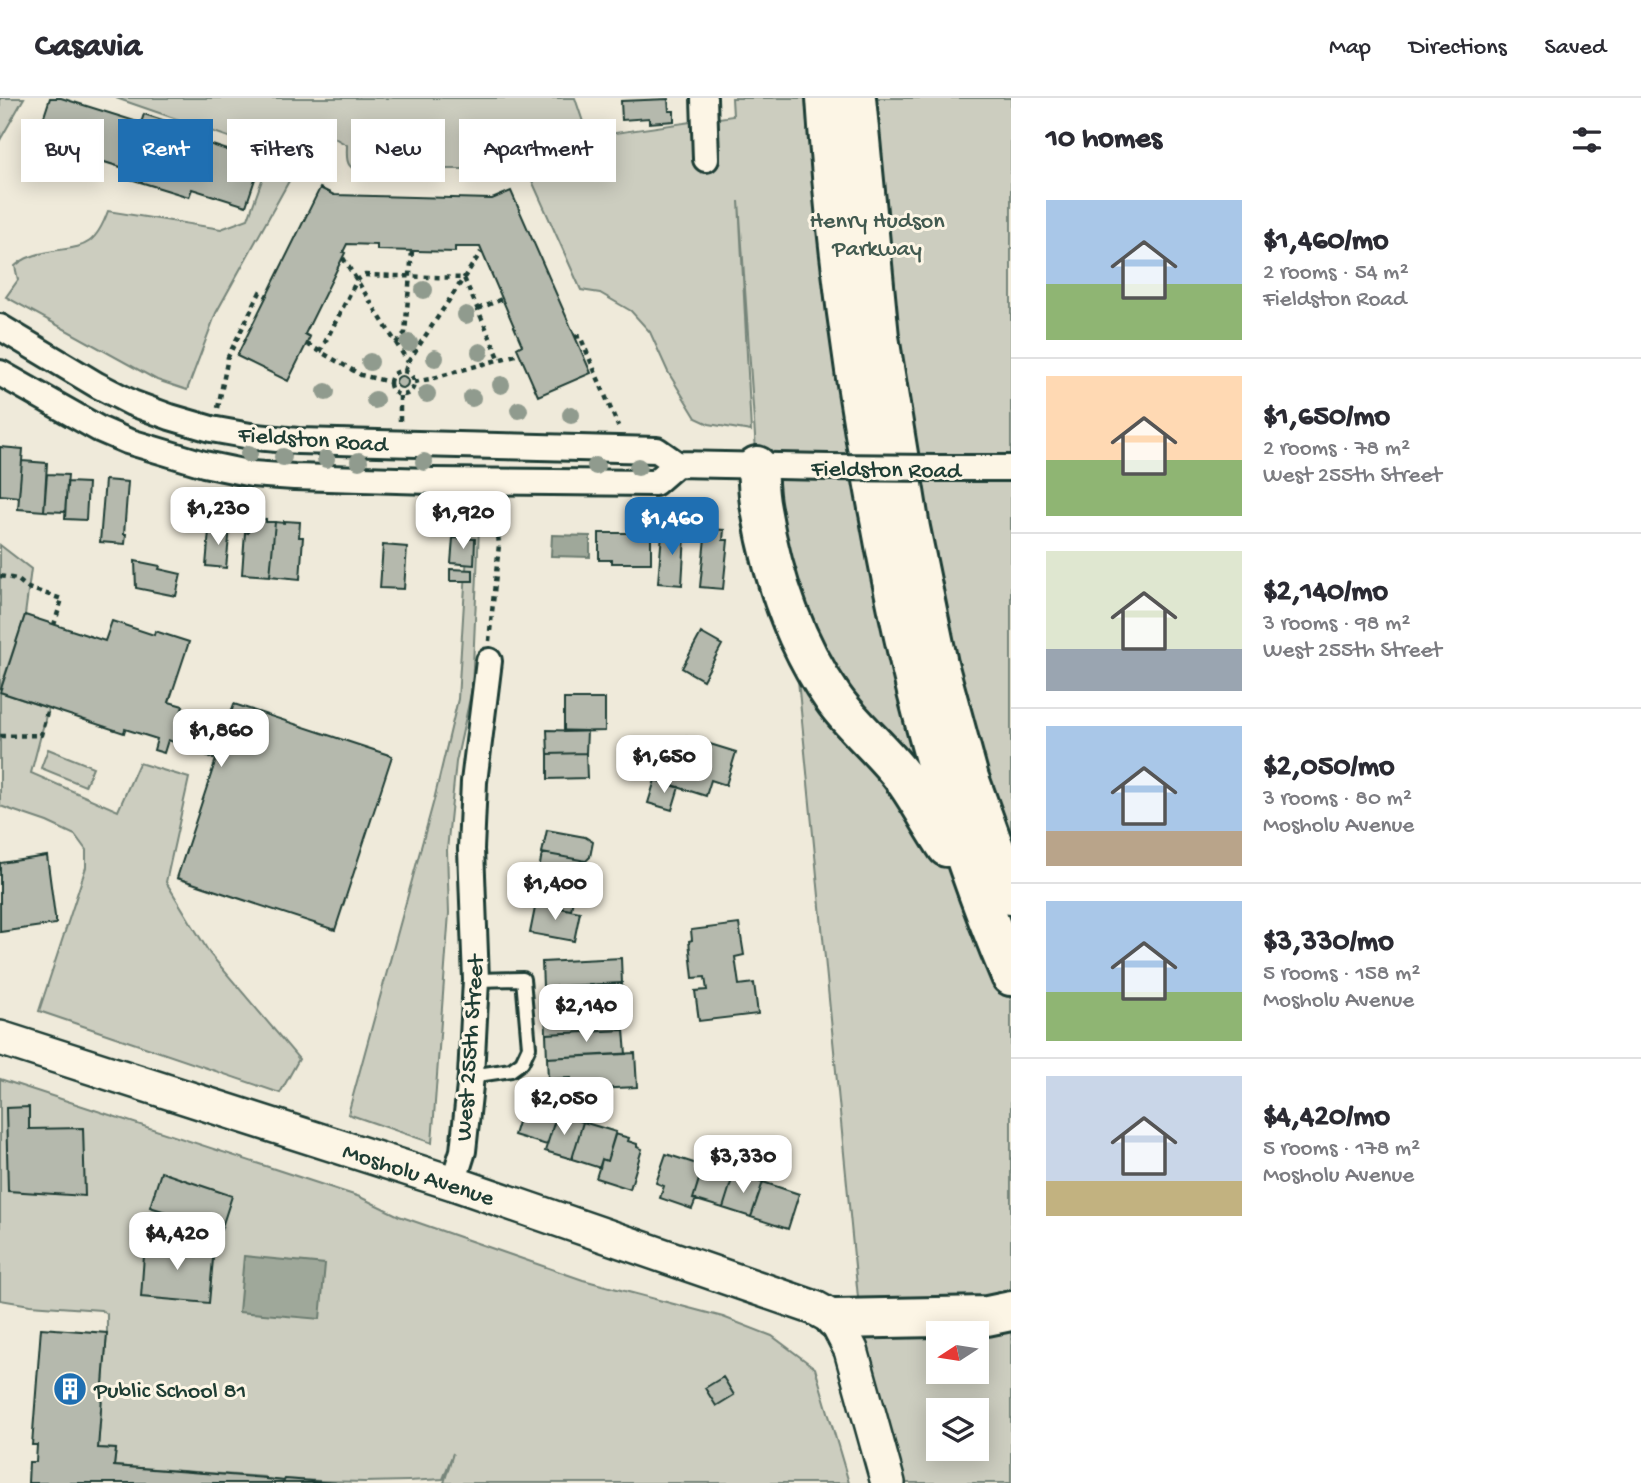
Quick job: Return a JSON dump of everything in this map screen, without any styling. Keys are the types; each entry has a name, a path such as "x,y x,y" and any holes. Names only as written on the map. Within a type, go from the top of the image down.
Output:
{"highway":[{"path":"826,98 851,348 895,601 941,782 993,892"},
{"path":"856,98 879,337 913,542 938,664 969,778 1011,976"},
{"path":"757,466 760,507 768,544 798,636 813,665 835,701 904,778 993,892"},
{"path":"835,1319 987,1317 1011,1311"}],"street":[{"path":"704,98 706,159"},
{"name":"Fieldston Road","path":"0,327 119,396 170,417 256,438 298,442 657,450 677,464 1011,468"},
{"name":"Fieldston Road","path":"0,373 127,442 204,464 252,474 513,483 655,484 677,464"},
{"path":"99,429 119,396"},
{"path":"513,483 514,446"},
{"name":"West 255th Street","path":"453,1183 463,1150 471,1076 477,980 471,849 473,795 489,661"},
{"name":"Mosholu Avenue","path":"0,1038 453,1183 815,1308 835,1319"},
{"path":"835,1319 851,1350 888,1483"}],"lane":[{"path":"471,1076 511,1070 522,1062 529,1047 523,979 477,980"}],"path":[{"path":"396,343 405,333 412,251"},
{"path":"405,371 408,362 481,251"},
{"path":"343,258 408,362"},
{"path":"320,352 357,280 366,275 464,278"},
{"path":"464,278 500,360"},
{"path":"218,409 228,357 260,292 267,296"},
{"path":"478,309 502,299"},
{"path":"575,337 580,336 618,426"},
{"path":"307,344 361,375 390,382"},
{"path":"414,382 519,354"},
{"path":"401,371 411,375 414,382 410,392 400,394 393,391 390,382 394,374 401,371"},
{"path":"400,394 400,422"},
{"path":"489,661 489,629 499,545 495,502"},
{"path":"0,576 18,579 28,588 62,599 54,625"},
{"path":"0,736 41,735 48,708"}],"green space":[{"path":"0,98 24,98 0,140"},
{"name":"Henry Hudson Parkway","path":"116,98 575,98 582,119 459,119 459,169 445,169 445,119 351,119 351,167 347,145 337,139 337,119 227,119 227,136 213,132 213,119 177,119"},
{"name":"Henry Hudson Parkway","path":"732,98 1011,98 1011,1483 901,1483 860,1318 798,680 757,466 739,201 751,431 709,424 696,418 668,372 650,332 631,311 600,293 581,290 533,182 616,182 616,133 733,116"},
{"name":"Henry Hudson Parkway","path":"261,182 288,182 216,313 187,390 157,380 6,297 18,280 15,266 32,256 74,248 89,241 96,235 108,211 221,229 248,219"},
{"path":"470,505 480,505 472,689 456,762 447,850 449,913 432,1143 348,1114 434,800 458,699"},
{"path":"0,545 31,569 25,615 0,690"},
{"path":"0,692 48,708 31,773 118,811 139,763 189,778 166,882 210,954 299,1059 280,1093 39,1011 86,867 86,850 75,835 0,806"},
{"path":"48,749 93,767 85,786 41,768"},
{"path":"0,1079 360,1197 399,1216 583,1280 723,1317 772,1336 815,1368 849,1483 444,1483 453,1453 443,1479 404,1481 284,1481 265,1477 114,1466 116,1449 98,1448 107,1314 101,1310 0,1300"}],"shaded area":[{"path":"552,535 590,536 590,557 551,556"},
{"path":"244,1256 325,1264 320,1319 239,1312"}],"building":[{"path":"50,98 61,98 128,119 118,119 118,166 104,162 104,119 43,119"},
{"path":"668,99 669,111 674,111 674,121 649,123 649,118 622,120 621,101"},
{"path":"144,114 159,119 142,119"},
{"path":"213,145 227,150 227,182 254,182 246,206 192,189 189,197 140,182 213,182"},
{"path":"320,188 334,195 492,199 511,191 591,373 538,396 517,348 522,345 480,247 455,247 455,252 377,250 377,245 347,244 305,334 310,337 288,381 237,356"},
{"path":"397,377 407,377 407,387 397,387"},
{"path":"0,447 23,449 19,497 0,495"},
{"path":"22,461 47,463 44,511 18,509"},
{"path":"47,474 68,475 65,512 44,511"},
{"path":"105,480 128,482 125,544 100,542"},
{"path":"67,482 88,483 86,520 65,519"},
{"path":"250,518 275,522 270,576 242,574 245,532 248,533"},
{"path":"275,522 300,522 299,537 303,537 300,579 270,576"},
{"path":"222,523 230,527 226,568 206,566 209,531 217,531 217,527"},
{"path":"668,526 682,527 681,535 685,535 682,585 658,583 662,533 667,533"},
{"path":"709,529 724,530 723,540 728,540 723,589 700,587 705,538 708,538"},
{"path":"599,533 651,533 651,563 612,563 612,560 599,560"},
{"path":"453,538 475,539 474,565 451,563"},
{"path":"383,545 407,547 404,589 380,588"},
{"path":"135,561 181,574 176,596 136,588"},
{"path":"450,569 473,570 473,581 450,581"},
{"path":"25,615 105,641 112,621 154,635 155,631 189,642 169,702 183,706 175,732 202,741 205,730 223,736 234,704 392,756 335,930 177,878 216,759 168,740 164,753 154,750 157,739 125,729 124,733 0,692"},
{"path":"701,633 722,645 703,680 682,668"},
{"path":"564,699 605,699 605,731 564,732"},
{"path":"547,730 587,731 586,753 548,754"},
{"path":"687,737 736,752 726,785 711,780 706,796 655,780 660,763 678,769"},
{"path":"586,753 587,778 548,779 548,754"},
{"path":"655,780 679,787 672,810 648,803"},
{"path":"547,830 585,837 593,842 590,857 586,861 542,853"},
{"path":"542,853 581,860 576,884 538,876"},
{"path":"47,856 56,924 0,932 0,863"},
{"path":"538,876 576,884 571,910 533,903"},
{"path":"536,903 580,912 574,941 530,933"},
{"path":"739,924 744,955 735,957 739,985 754,983 758,1014 699,1021 695,991 707,990 705,977 693,978 689,941 692,940 691,930"},
{"path":"621,958 622,983 543,987 542,962"},
{"path":"622,983 623,1007 545,1011 543,987"},
{"path":"623,1007 624,1030 546,1034 545,1011"},
{"path":"624,1030 626,1054 547,1058 546,1034"},
{"path":"635,1053 637,1087 572,1090 571,1078 548,1079 547,1058"},
{"path":"527,1093 560,1104 547,1145 514,1135"},
{"path":"29,1107 29,1129 83,1128 85,1196 8,1191 6,1108"},
{"path":"557,1114 583,1122 572,1159 545,1151"},
{"path":"583,1122 616,1132 607,1161 602,1159 600,1168 572,1159"},
{"path":"615,1134 629,1138 628,1141 642,1149 630,1189 596,1178 602,1159 607,1161"},
{"path":"666,1154 703,1166 692,1209 660,1198 664,1186 656,1183"},
{"path":"704,1163 734,1173 723,1208 693,1199"},
{"path":"161,1172 232,1196 221,1230 199,1223 196,1231 169,1222 172,1214 150,1207"},
{"path":"734,1173 763,1182 751,1217 723,1208"},
{"path":"763,1182 799,1194 788,1229 751,1217"},
{"path":"145,1242 214,1248 209,1303 141,1297"},
{"name":"Public School 81","path":"41,1328 107,1333 98,1448 116,1449 114,1466 336,1483 28,1483 29,1462 36,1462 37,1445 32,1445"},
{"path":"723,1377 734,1395 716,1406 705,1388"}],"place":[{"name":"Public School 81","path":"70,1389"}]}
